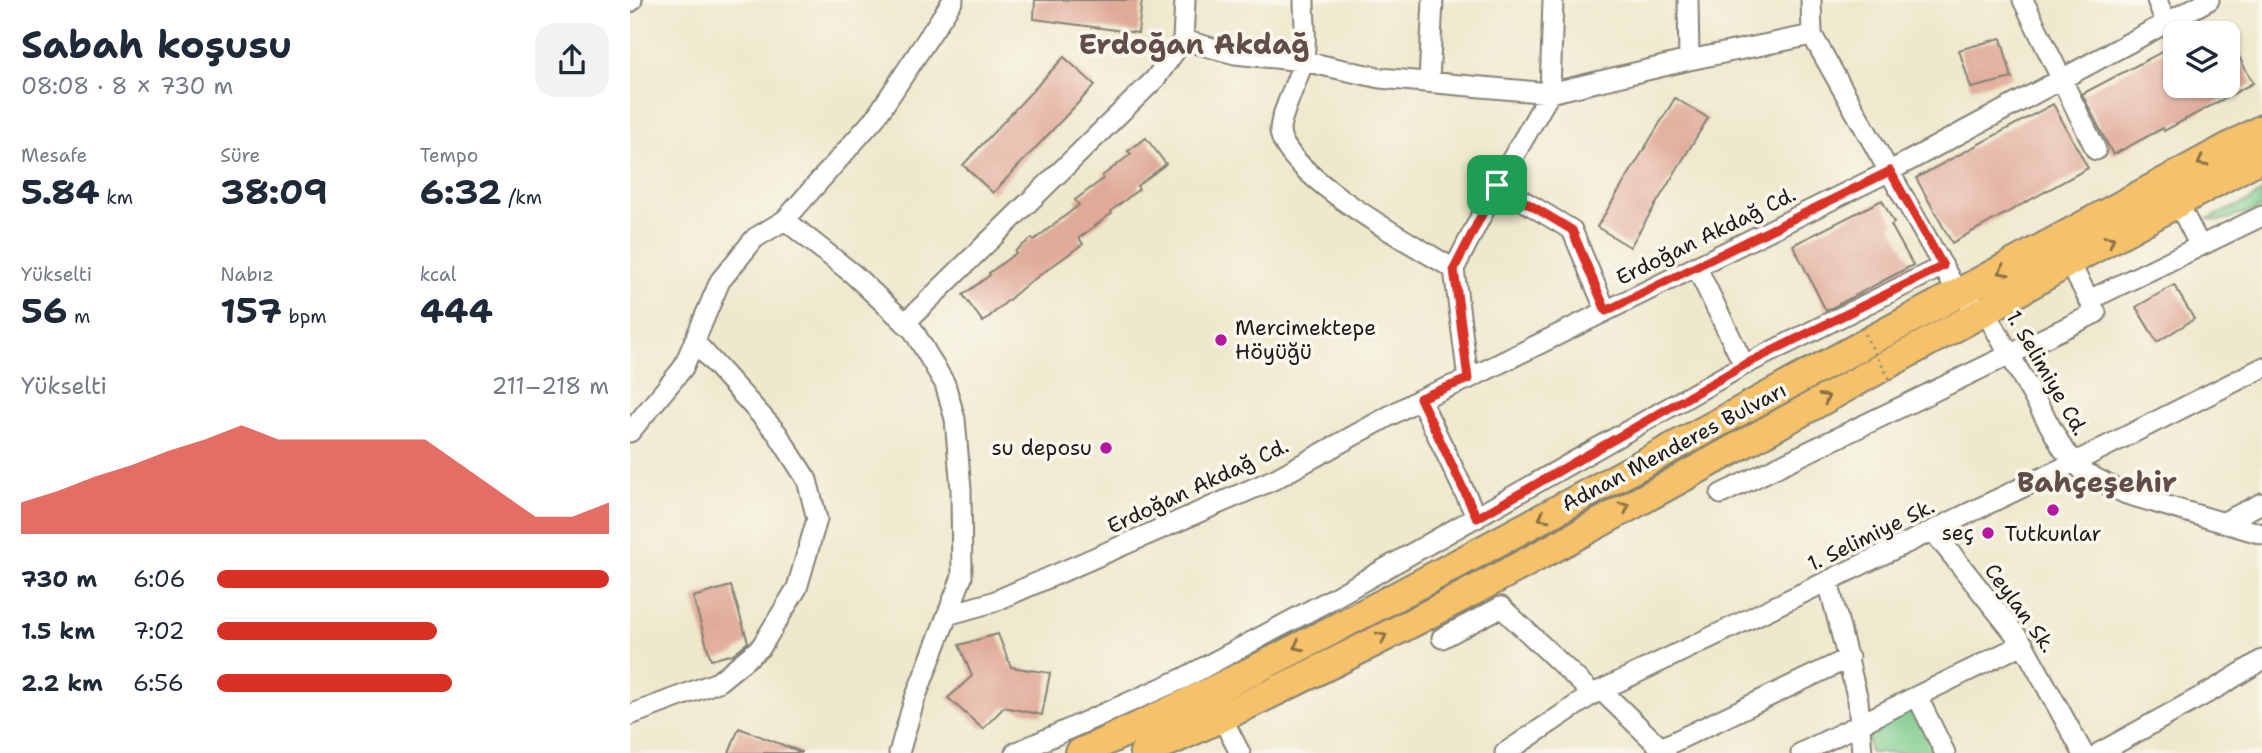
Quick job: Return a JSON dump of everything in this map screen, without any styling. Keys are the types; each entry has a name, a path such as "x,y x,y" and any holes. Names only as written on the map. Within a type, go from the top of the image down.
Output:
{"highway":[{"name":"Adnan Menderes Bulvarı","path":"1080,753 1334,613 1959,295 2262,129"},
{"name":"Adnan Menderes Bulvarı","path":"1144,753 1222,718 1427,614 1985,311 2068,262 2262,157"}],"street":[{"path":"630,432 683,368 720,281 755,238 785,220 876,117 953,0"},
{"path":"905,323 1156,79 1183,40 1185,0"},
{"path":"1304,0 1303,61 1279,129 1286,149 1303,167 1365,216 1454,269"},
{"path":"1429,81 1433,0"},
{"path":"1468,379 1454,269 1497,185 1550,93 1553,0"},
{"path":"1688,0 1689,60"},
{"path":"1811,0 1812,35 1959,295 1985,311"},
{"path":"2023,0 2096,150"},
{"path":"2157,0 2165,21"},
{"name":"Erdoğan Akdağ Cd.","path":"2170,21 2209,0"},
{"name":"Erdoğan Akdağ Cd.","path":"947,615 993,602 1275,479 1420,398 1468,379 1890,171 2163,25"},
{"path":"1183,40 1235,54 1303,61 1380,78 1550,93 1689,60 1812,35"},
{"path":"1497,185 1572,230 1606,311"},
{"path":"2178,203 2200,246"},
{"path":"2090,300 2262,216"},
{"path":"785,220 853,274 913,330 945,384 955,419 961,489 962,577 914,701 899,753"},
{"path":"1721,494 2096,313 2068,262"},
{"path":"1696,266 1744,365"},
{"path":"1015,753 1334,613 1477,518 1744,365 1943,266"},
{"name":"1. Selimiye Cd.","path":"1985,311 2063,449 2085,473 2126,494 2262,534"},
{"path":"630,715 718,682 761,647 797,588 817,519 807,480 777,433 694,341"},
{"name":"1. Selimiye Sk.","path":"1505,753 1597,692 2075,462 2262,368"},
{"path":"1420,398 1477,518"},
{"path":"2224,522 2262,503"},
{"name":"Ceylan Sk.","path":"1933,531 2023,644 2083,753"},
{"path":"1828,581 1858,699 1863,753"},
{"path":"1442,638 1501,607 1663,750 1849,658"},
{"path":"1801,753 2023,644"},
{"path":"2099,753 2262,660"},
{"path":"1917,696 1945,753"},
{"path":"1222,718 1240,753"}],"path":[{"path":"1861,328 1892,383"}],"green space":[{"path":"2262,192 2262,208 2220,221 2207,219 2249,201"},
{"path":"1916,708 1936,753 1870,753 1867,733"}],"building":[{"path":"1035,0 1142,0 1138,33 1034,19"},
{"path":"2001,38 2012,78 1971,88 1959,50"},
{"path":"2163,51 2163,98 2225,98 2113,155 2082,94"},
{"path":"1064,57 1095,85 993,193 963,165"},
{"path":"2240,59 2253,83 2240,90"},
{"path":"1675,98 1708,118 1630,247 1597,227"},
{"path":"2053,104 2088,168 1952,243 1916,178"},
{"path":"1146,138 1166,164 1137,186 1139,189 1111,211 1112,213 1079,238 1083,244 1026,285 983,322 963,295 1016,253 1015,251 1032,238 1034,240 1079,205 1075,200 1103,179 1102,176 1131,154 1128,151"},
{"path":"1882,200 1894,223 1891,225 1913,265 1826,311 1793,245"},
{"path":"2174,285 2194,319 2157,342 2136,307"},
{"path":"731,586 748,642 733,654 711,660 693,597"},
{"path":"998,634 1011,667 1050,673 1042,715 1004,707 983,729 948,698 972,676 959,645"},
{"path":"739,728 801,752 801,753 729,753"}],"place":[{"name":"Mercimektepe Höyüğü","path":"1221,340"},
{"name":"su deposu","path":"1106,448"},
{"name":"Tutkunlar","path":"2053,510"},
{"name":"seç","path":"1988,533"}],"district":[{"name":"Erdoğan Akdağ","path":"1194,44"},
{"name":"Bahçeşehir","path":"2097,482"}],"route":[{"path":"1890,171 1943,266 1744,365 1477,518 1420,398 1468,379 1454,269 1497,185 1572,230 1606,311 1890,171"}]}
